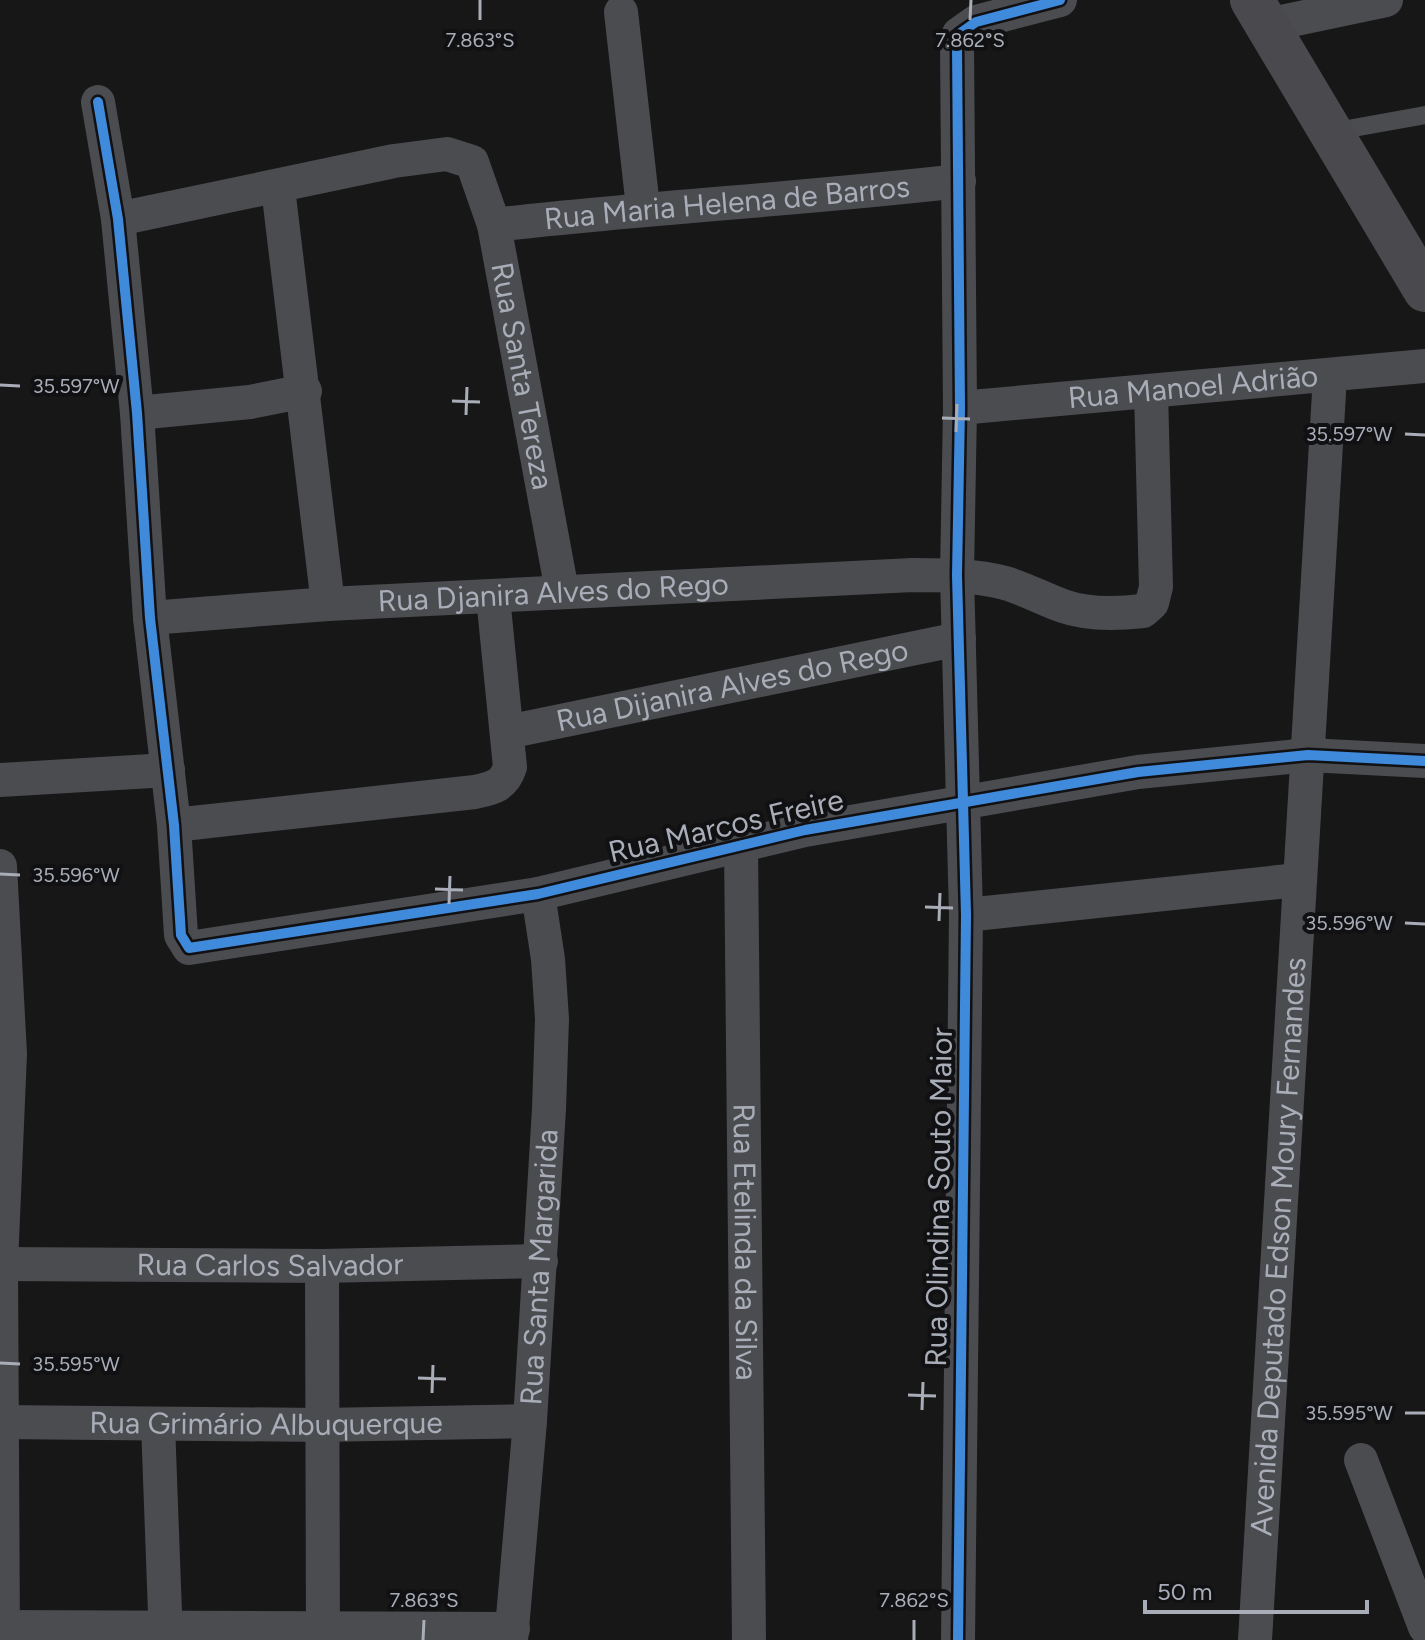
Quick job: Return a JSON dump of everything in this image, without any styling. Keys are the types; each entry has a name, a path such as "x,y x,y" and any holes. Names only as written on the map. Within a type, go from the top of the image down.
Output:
{"main road":[{"path":"1259,12 1331,132 1418,266"}],"street":[{"name":"Rua Olindina Souto Maior","path":"958,1640 966,915 957,575 959,34 976,22 1060,0"},
{"path":"1259,12 1386,0"},
{"path":"621,12 643,207"},
{"path":"98,102 118,219 137,413 150,618 174,825 475,792 499,786 510,767 493,597"},
{"name":"Rua Santa Tereza","path":"278,188 430,155 447,154 472,162 494,225 562,591"},
{"name":"Rua Maria Helena de Barros","path":"494,225 643,207 781,200 959,181"},
{"path":"118,219 278,188 305,391 328,604"},
{"name":"Rua Manoel Adrião","path":"960,408 1425,366"},
{"name":"Avenida Deputado Edson Moury Fernandes","path":"1255,1640 1330,376"},
{"path":"137,413 250,402 305,391"},
{"name":"Rua Djanira Alves do Rego","path":"150,618 562,591 957,575 1002,582 1063,606 1095,613 1143,611 1152,603 1156,567 1151,391"},
{"name":"Rua Dijanira Alves do Rego","path":"507,732 959,639"},
{"name":"Rua Marcos Freire","path":"174,825 184,943 198,949 538,894 805,830 1138,772 1308,755 1425,761"},
{"path":"0,780 168,770"},
{"name":"Rua Etelinda da Silva","path":"741,846 749,1640"},
{"path":"1,877 10,1054 0,1264 2,1631 512,1634"},
{"path":"966,915 1298,880"},
{"name":"Rua Santa Margarida","path":"512,1634 541,1261 552,1019 548,959 538,894"},
{"name":"Rua Carlos Salvador","path":"0,1264 322,1266 541,1261"},
{"path":"322,1266 323,1635"},
{"name":"Rua Grimário Albuquerque","path":"1,1422 321,1425 530,1421"},
{"path":"158,1424 166,1634"},
{"path":"1361,1460 1425,1627"}],"lane":[{"path":"1331,132 1425,115"}],"cycle path":[{"path":"958,1640 966,915 957,575 960,408 957,46 959,34 976,22 1060,0"},
{"path":"98,102 118,219 137,413 150,618 174,825 181,935 189,948 538,894 805,830 1138,772 1308,755 1425,761"}]}
